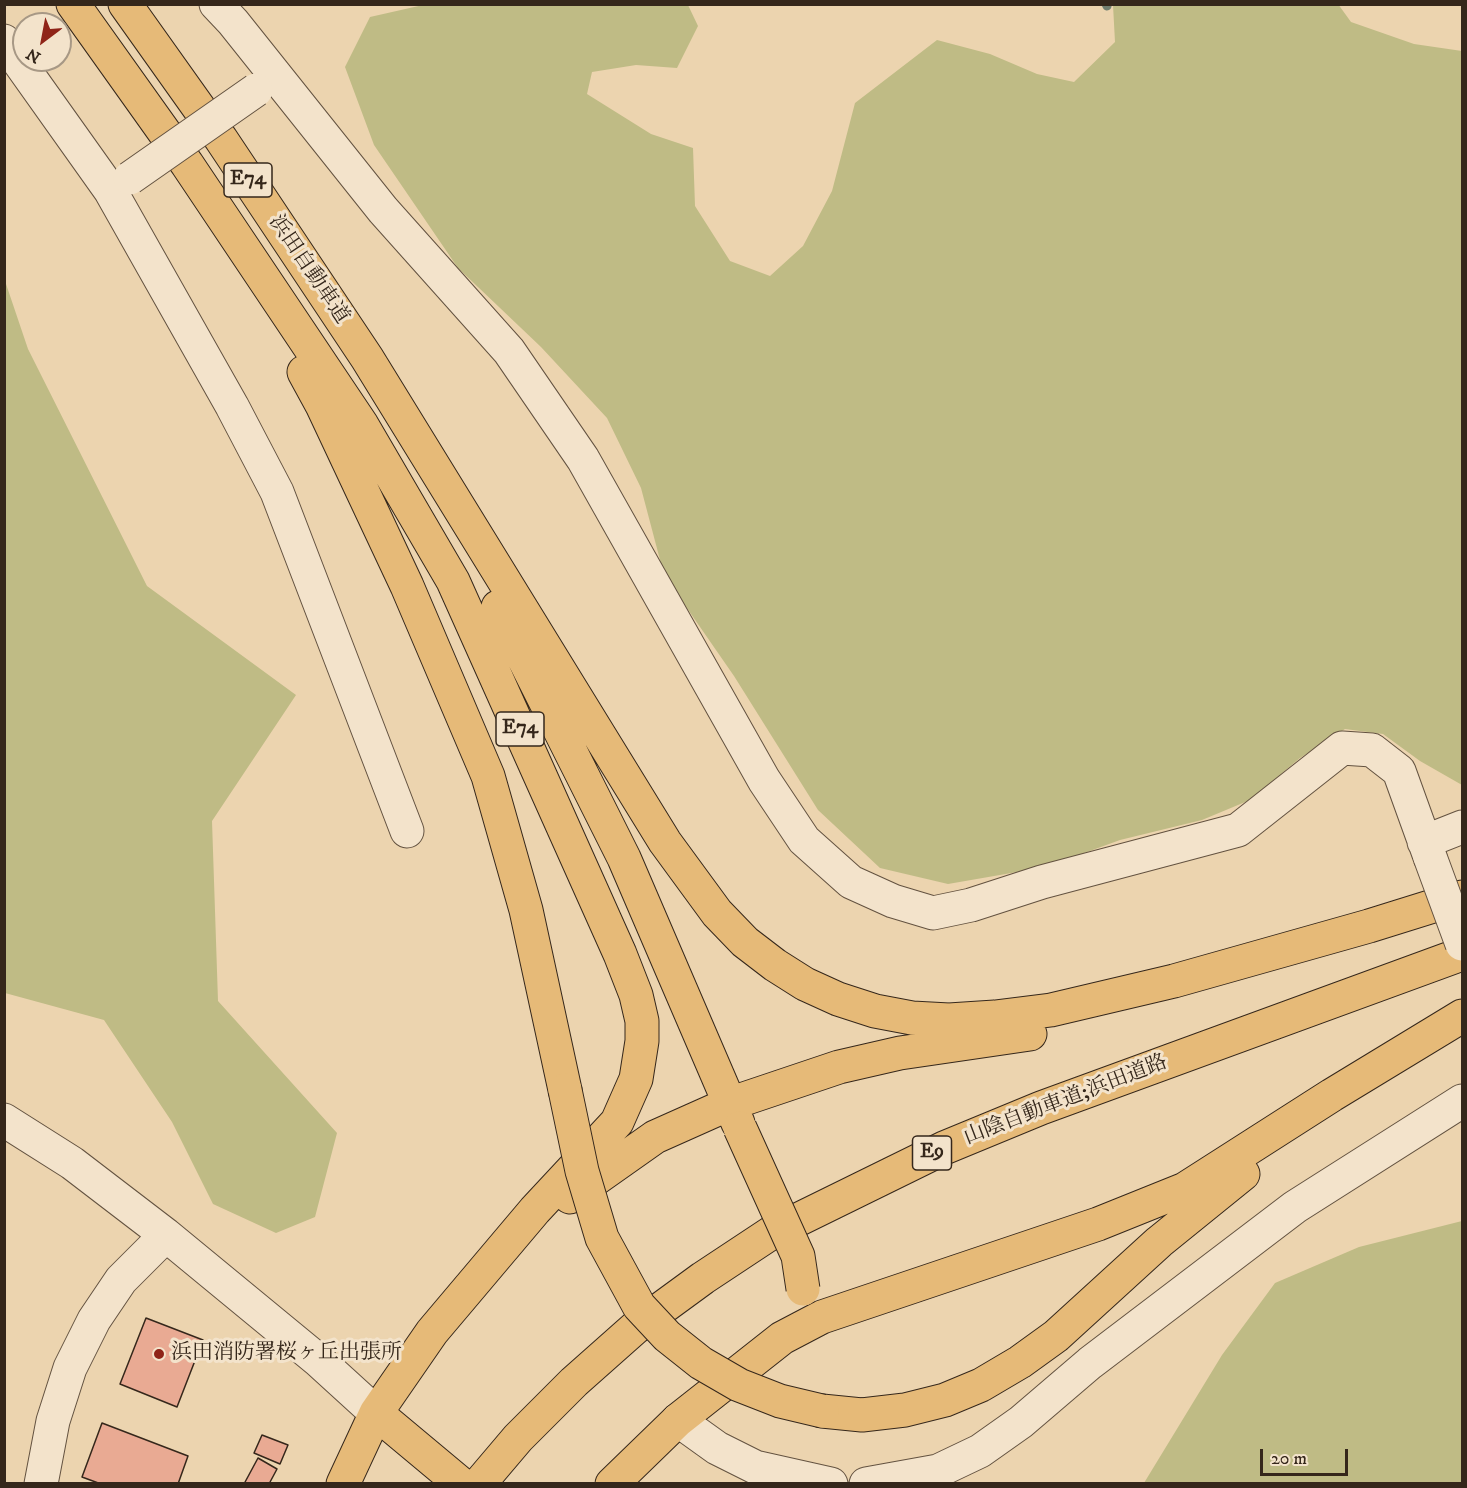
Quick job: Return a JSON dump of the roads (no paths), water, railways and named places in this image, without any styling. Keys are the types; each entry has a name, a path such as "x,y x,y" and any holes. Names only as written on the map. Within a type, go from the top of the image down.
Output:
{"highway":[{"name":"E74","path":"74,4 187,164 362,424 453,581 583,869 636,995 642,1021 642,1041 636,1079 617,1122 535,1210 460,1297"},
{"name":"浜田自動車道","path":"125,4 221,140 367,358"},
{"path":"187,164 322,405 407,586 488,776 526,909 582,1171 602,1238 639,1306 667,1336 701,1362 739,1385 780,1401 822,1411 862,1415 905,1410 963,1392 1020,1362 1056,1336 1159,1242 1379,1068"},
{"path":"367,358 691,881 745,942 805,984 838,999 912,1018 949,1020 995,1017 1109,997 1369,926 1462,897"},
{"path":"367,358 460,533 624,858 734,1116 798,1256 803,1289 799,1308 782,1338"},
{"path":"343,1484 376,1413 404,1369 460,1297 556,1206 655,1137 734,1116 828,1071 880,1058 1072,1026 1126,1012 1369,926"},
{"name":"山陰自動車道;浜田道路","path":"479,1484 518,1438 574,1382 636,1327 703,1278 771,1233 944,1148 1031,1113 1462,954"},
{"path":"612,1484 678,1420 782,1338 822,1317 1143,1208 1185,1189 1332,1095 1462,1016"},
{"path":"376,1413 461,1484"}],"street":[{"path":"216,4 266,84 509,351 583,459 764,780 804,840 851,882 893,901 933,913 971,905 1042,882 1238,830 1342,748 1372,750 1399,771 1462,944"},
{"path":"4,41 120,184 277,492 407,831"},
{"path":"120,184 266,84"},
{"path":"1427,849 1462,827"},
{"path":"866,1484 938,1471 980,1451 1021,1422 1090,1363 1295,1207 1462,1101"},
{"path":"4,1120 72,1162 166,1234 319,1361 376,1413"},
{"path":"41,1484 53,1421 70,1368 94,1320 121,1280 166,1234"},
{"path":"678,1420 717,1448 755,1467 831,1484"}],"place":[{"name":"浜田消防署桜ヶ丘出張所","path":"159,1354"}]}
